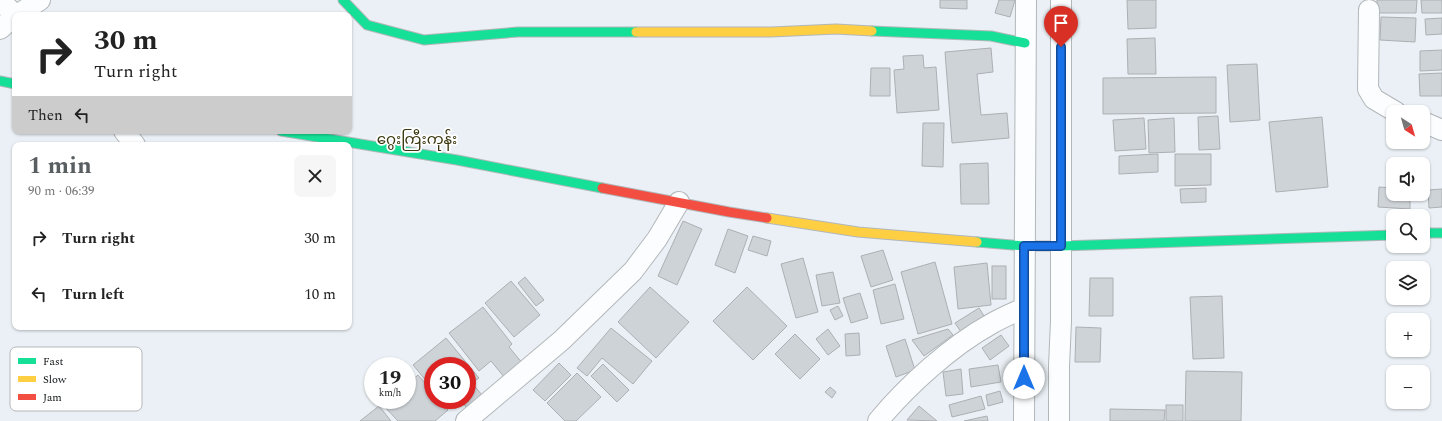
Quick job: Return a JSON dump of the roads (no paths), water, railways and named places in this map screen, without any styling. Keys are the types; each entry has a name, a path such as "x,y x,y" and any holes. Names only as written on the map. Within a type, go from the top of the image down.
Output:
{"street":[{"path":"0,0 12,12"},
{"path":"22,12 40,0"},
{"path":"343,0 367,25 424,40 518,32 771,32 836,29 984,36 1025,43"},
{"path":"1024,421 1024,308 1027,246 1026,0"},
{"path":"1059,421 1061,321 1057,246 1061,0"},
{"path":"1369,10 1368,89 1374,99 1386,107"},
{"path":"0,29 12,19"},
{"path":"0,81 12,83"},
{"path":"1430,125 1442,130"},
{"path":"288,134 299,139 322,142"},
{"path":"352,146 457,160 729,212 858,232 1027,246 1386,234"},
{"path":"466,421 562,340 633,271 656,239 679,202"},
{"path":"1430,234 1442,233"},
{"path":"878,421 887,410 924,374 957,346 990,324 1024,308"}],"district":[{"name":"ဂွေးကြီးကုန်း","path":"417,139"}]}
